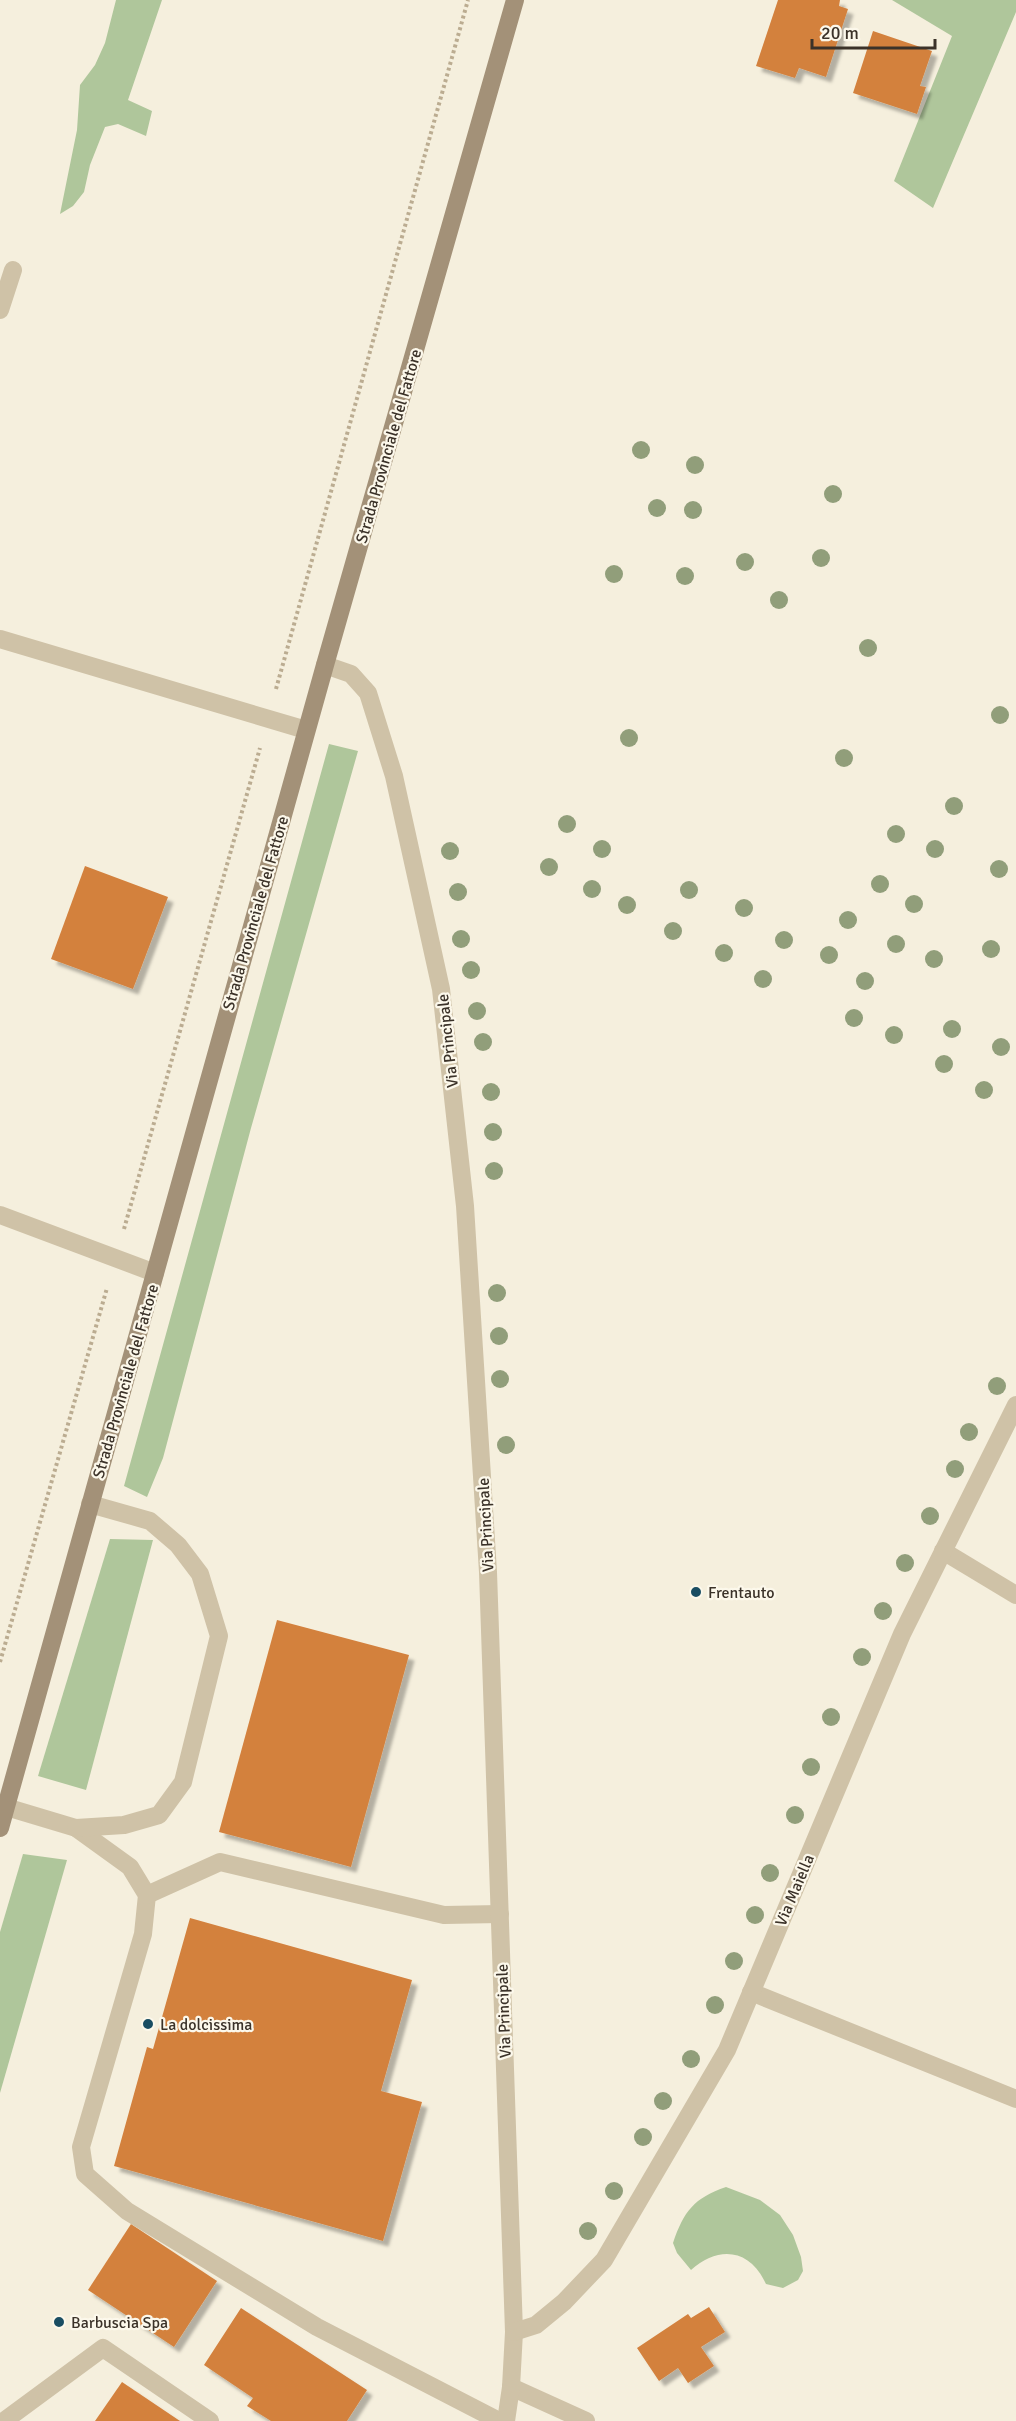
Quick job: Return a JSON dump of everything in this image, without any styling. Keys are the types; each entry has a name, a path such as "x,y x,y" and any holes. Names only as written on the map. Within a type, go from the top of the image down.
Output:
{"main road":[{"name":"Strada Provinciale del Fattore","path":"0,1828 306,730 515,0"}],"street":[{"path":"0,310 13,270"},
{"path":"0,639 306,730"},
{"name":"Via Principale","path":"325,665 351,674 368,693 394,776 441,989 465,1206 488,1572 500,1914 514,2332 511,2387 506,2421"},
{"path":"0,1215 155,1273"},
{"name":"Via Maiella","path":"514,2332 536,2325 564,2302 604,2260 727,2050 902,1634 1016,1405"},
{"path":"76,1828 124,1825 159,1815 183,1782 219,1636 200,1574 178,1545 150,1521 90,1504"},
{"path":"943,1551 1016,1595"},
{"path":"6,1807 76,1828 130,1867 147,1895 143,1934 81,2146 85,2174 127,2211 316,2327 499,2421"},
{"path":"147,1895 220,1862 444,1915 500,1914"},
{"path":"751,1992 1016,2099"},
{"path":"4,2421 103,2348 210,2421"},
{"path":"511,2387 586,2421"}],"path":[{"path":"0,1662 116,1258 468,0"}],"green space":[{"path":"116,0 162,0 128,100 152,111 146,136 118,124 105,127 90,165 84,192 73,206 60,214 77,130 80,85 95,65 105,43"},
{"path":"892,0 1016,0 1016,12 933,208 894,181 952,36"},
{"path":"329,744 358,751 251,1128 163,1458 147,1497 124,1486"},
{"path":"110,1539 153,1540 86,1790 38,1776"},
{"path":"23,1854 67,1860 0,2093 0,1932"},
{"path":"726,2187 760,2200 780,2215 793,2235 801,2257 803,2271 798,2280 783,2288 766,2284 759,2272 743,2258 723,2254 702,2262 691,2270 677,2253 673,2243 686,2214 698,2201"}],"building":[{"path":"778,0 840,0 839,6 848,9 826,77 799,68 795,78 756,66"},
{"path":"873,31 932,51 920,86 926,87 917,114 853,93"},
{"path":"85,866 168,897 133,989 51,959"},
{"path":"277,1620 409,1655 351,1867 219,1832"},
{"path":"190,1918 412,1980 381,2091 422,2102 383,2241 114,2166 147,2047 153,2049"},
{"path":"131,2224 217,2281 174,2347 88,2290"},
{"path":"709,2307 725,2332 701,2347 714,2366 688,2383 678,2368 659,2381 637,2348 688,2314 691,2318"},
{"path":"241,2308 367,2390 347,2421 271,2421 247,2406 253,2398 204,2365"},
{"path":"122,2382 180,2421 95,2421"}],"place":[{"name":"Frentauto","path":"696,1592"},
{"name":"La dolcissima","path":"148,2024"},
{"name":"Barbuscia Spa","path":"59,2322"}]}
